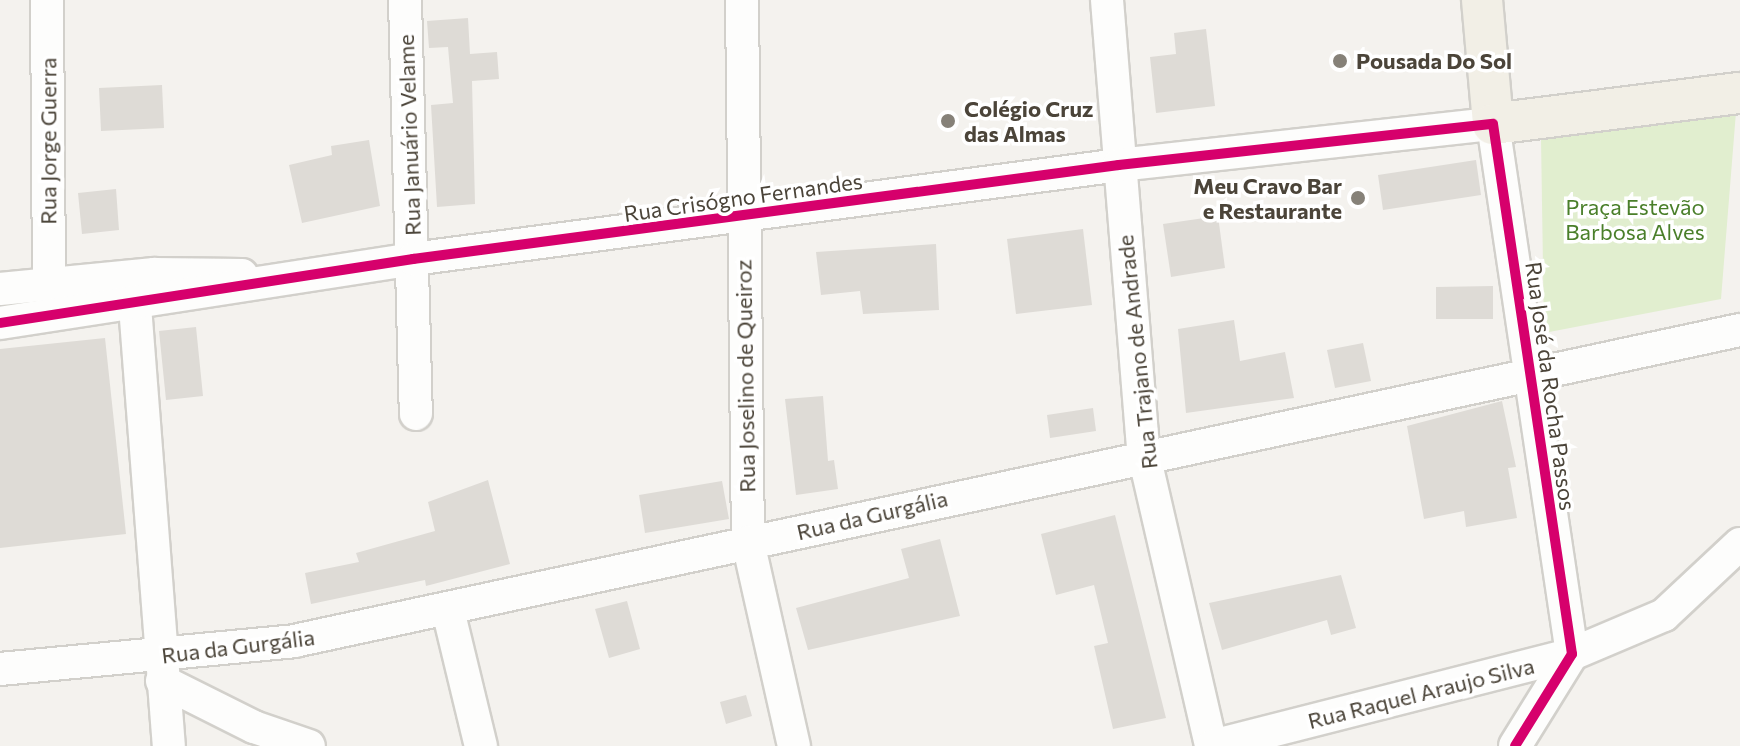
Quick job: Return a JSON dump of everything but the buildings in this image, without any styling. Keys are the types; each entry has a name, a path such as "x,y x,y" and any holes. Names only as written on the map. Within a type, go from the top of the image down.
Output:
{"main road":[{"name":"Rua José da Rocha Passos","path":"1482,0 1493,124"},
{"name":"Rua Crisógno Fernandes","path":"1493,124 1740,93"}],"street":[{"name":"Rua Jorge Guerra","path":"47,0 49,283"},
{"name":"Rua Januário Velame","path":"405,0 416,414"},
{"name":"Rua Joselino de Queiroz","path":"742,0 748,542 794,746"},
{"name":"Rua Trajano de Andrade","path":"1107,0 1144,455 1211,746"},
{"name":"Rua Crisógno Fernandes","path":"0,323 135,306 413,259 743,218 1119,165 1493,124"},
{"name":"Rua José da Rocha Passos","path":"1493,124 1527,375 1572,654"},
{"name":"Rua Crisógno Fernandes","path":"0,289 199,273 293,278"},
{"path":"135,306 160,669 169,746"},
{"name":"Rua da Gurgália","path":"0,669 160,669 448,610 1144,455 1740,330"},
{"name":"Rua Raquel Araujo Silva","path":"1211,746 1572,654 1664,615 1740,544"},
{"path":"448,610 481,746"},
{"path":"1515,746 1572,654"},
{"path":"160,669 254,727 309,746"}],"green space":[{"name":"Praça Estevão Barbosa Alves","path":"1736,112 1721,299 1544,333 1541,138"}],"cycle path":[{"path":"0,323 413,259 1119,165 1493,124 1572,654 1515,746"}],"place":[{"name":"Pousada Do Sol","path":"1340,61"},
{"name":"Colégio Cruz das Almas","path":"948,121"},
{"name":"Meu Cravo Bar e Restaurante","path":"1358,198"}]}
